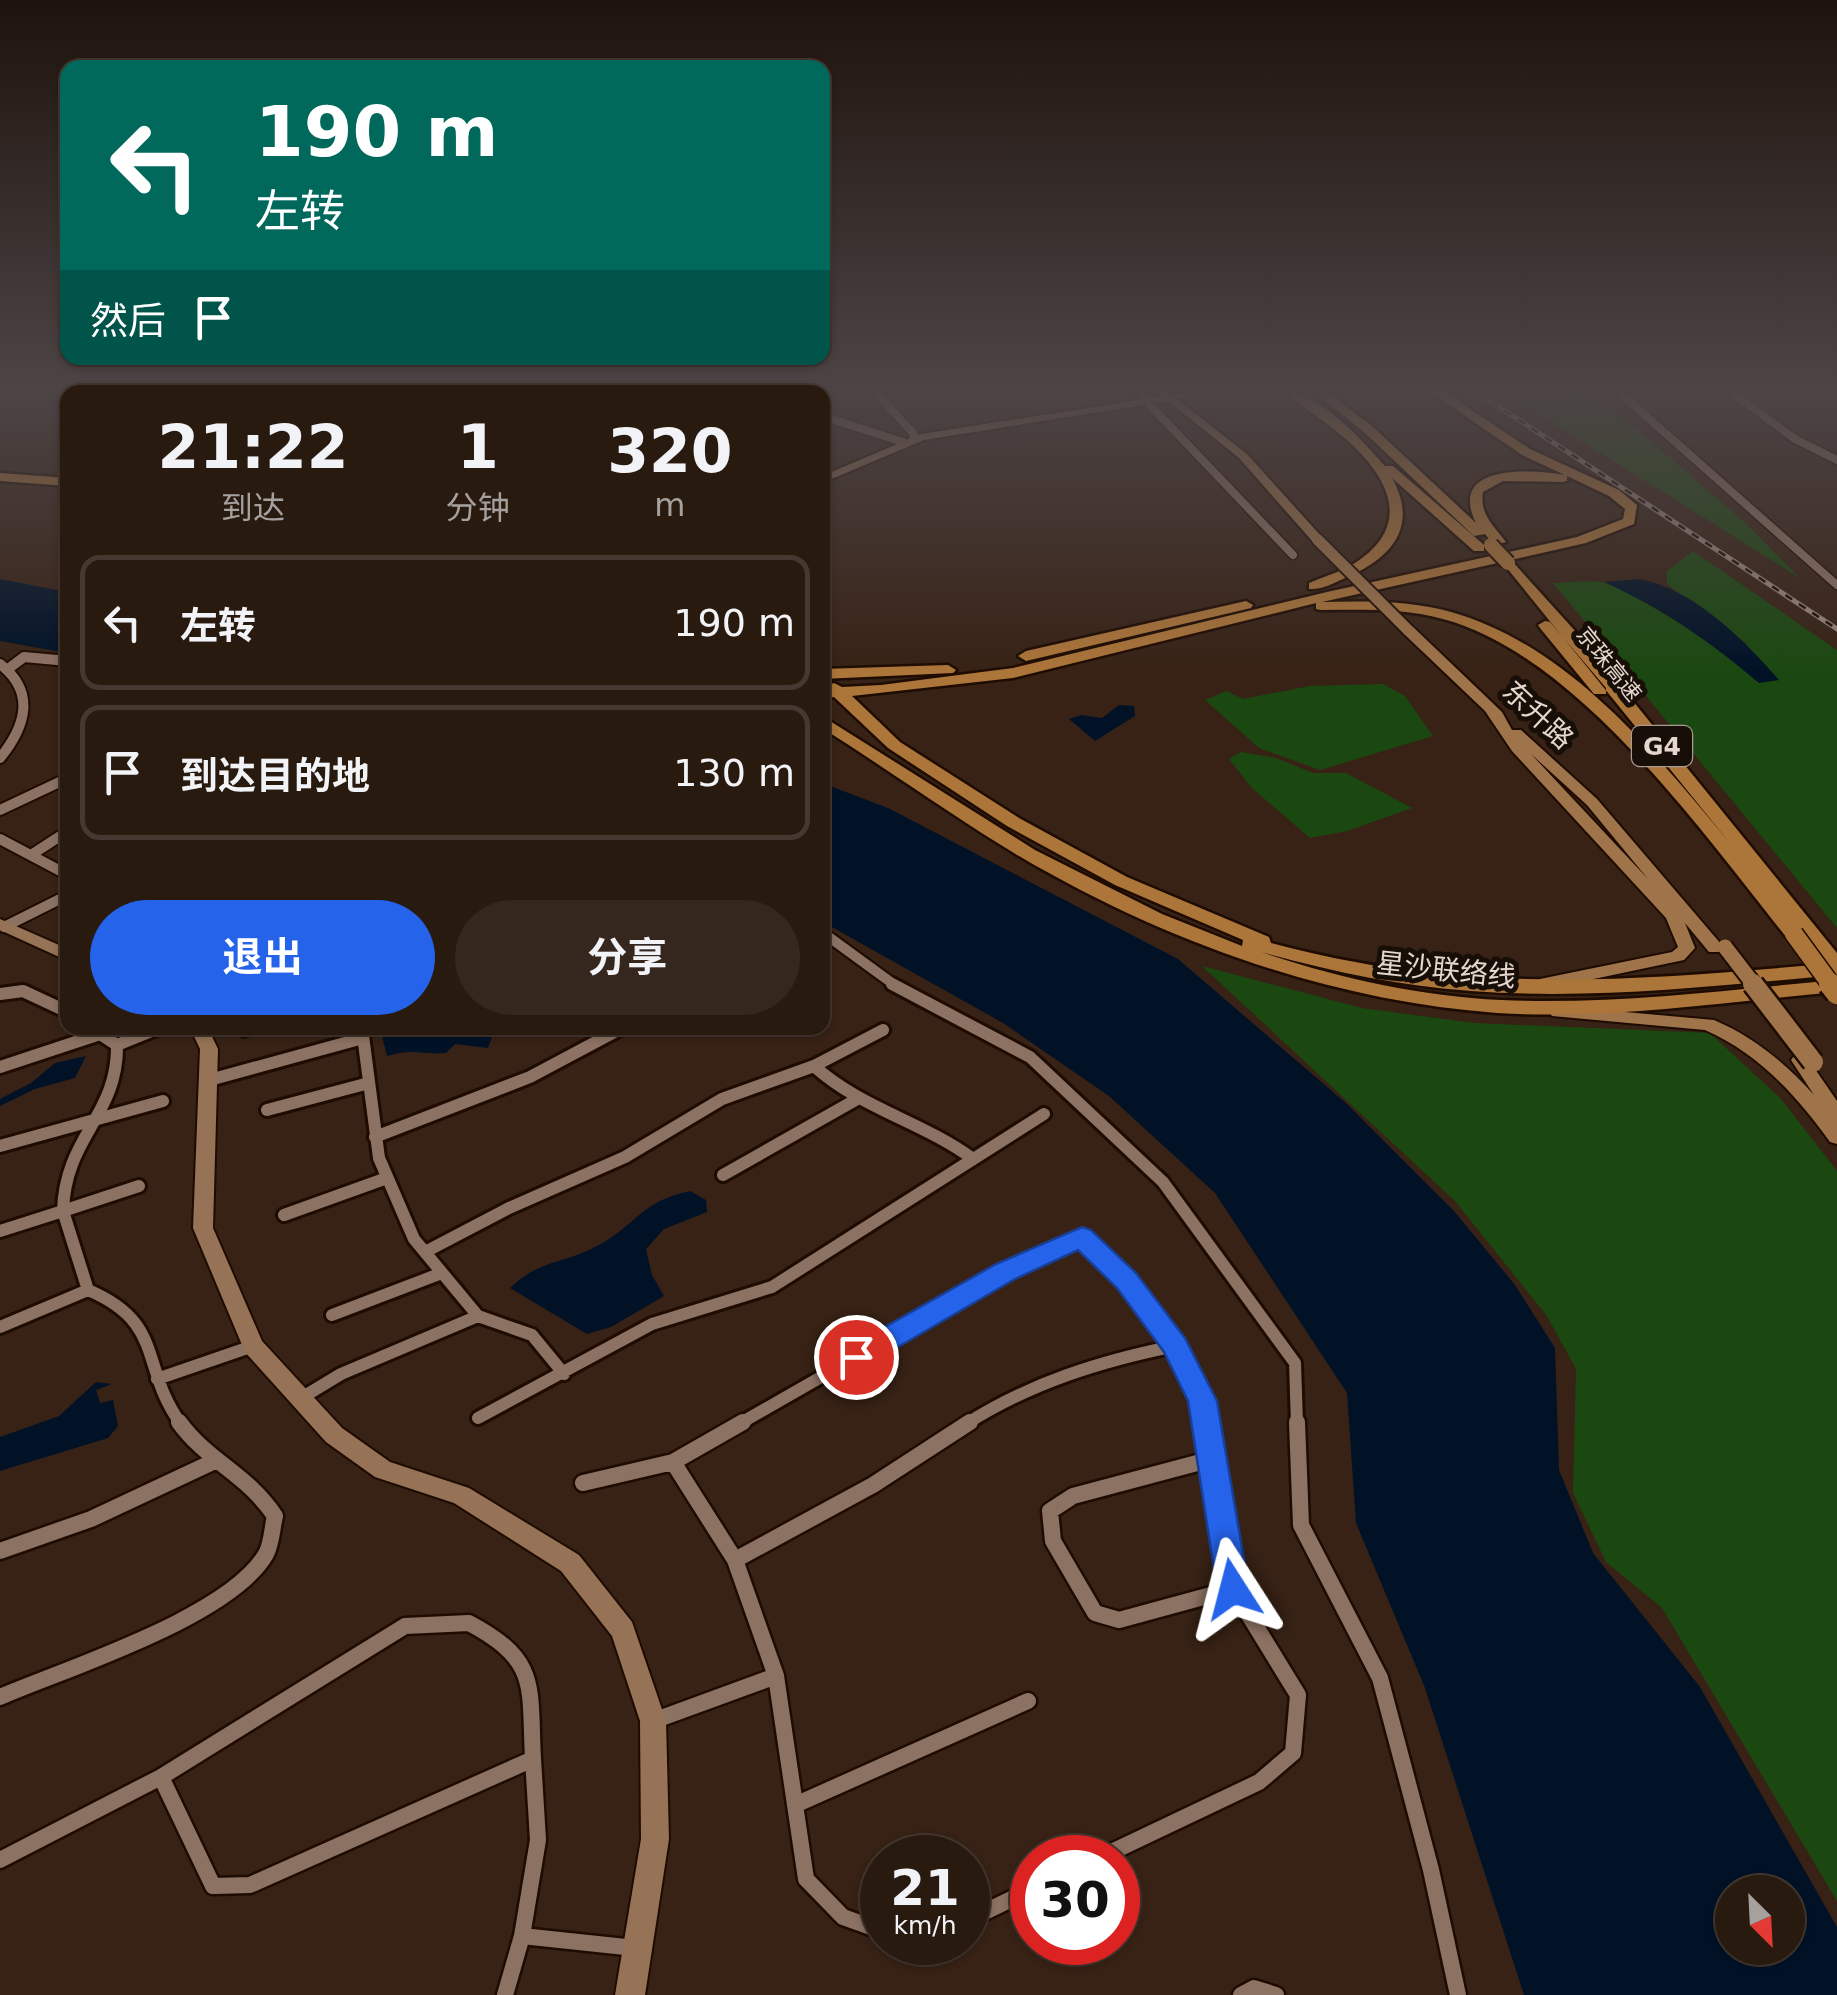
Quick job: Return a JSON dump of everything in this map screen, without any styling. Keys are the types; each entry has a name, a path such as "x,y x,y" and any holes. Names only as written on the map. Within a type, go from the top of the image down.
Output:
{"highway":[{"path":"830,690 896,689 1012,673 1170,637 1271,605 1348,576 1385,551 1399,529 1401,505 1389,486"},
{"name":"京珠高速","path":"1406,486 1490,545"},
{"name":"京珠高速","path":"1429,486 1490,545 1581,646 1803,932 1837,990"},
{"path":"1443,486 1473,512 1490,545"},
{"path":"1473,512 1473,496 1480,486"},
{"path":"1271,605 1611,526 1621,516 1620,504 1597,489 1584,486"},
{"path":"830,674 895,674 1002,662 1156,624 1271,605 1581,540 1628,521 1632,508 1598,486"},
{"path":"0,487 60,491"},
{"name":"京珠高速","path":"1506,563 1707,828 1837,968"},
{"path":"1271,605 1398,607 1485,629 1534,651 1603,709 1707,828"},
{"path":"872,729 874,702 896,689"},
{"path":"830,692 872,729 1013,822 1121,881 1227,929 1349,971"},
{"path":"830,717 1075,873"},
{"path":"830,726 970,818 1075,873 1206,929 1349,971 1510,998 1837,968"},
{"path":"830,737 996,847 1124,916 1246,966 1324,981"},
{"name":"星沙联络线","path":"1075,873 1197,937 1324,981 1424,999 1837,990"}],"main road":[{"name":"东升路","path":"1278,486 1324,540 1491,710 1592,802 1720,947"},
{"name":"东升路","path":"1412,629 1596,801 1720,947 1837,1098"},
{"path":"1491,710 1517,748 1674,916 1688,939 1687,948 1678,956 1510,998"},
{"path":"1510,998 1708,1024 1728,1030 1758,1053 1837,1137"},
{"name":"东升路","path":"1806,1061 1837,1114"}],"street":[{"path":"1229,486 1293,555"},
{"path":"1726,486 1835,582"},
{"path":"0,758 20,729 28,701 24,689 4,666 24,657 60,660"},
{"path":"0,810 60,782"},
{"path":"31,855 60,835"},
{"path":"0,838 60,870"},
{"path":"2,926 60,899"},
{"path":"2,926 60,952"},
{"path":"830,938 894,984 1030,1057 1104,1122 1163,1182 1296,1363 1300,1526 1380,1678 1431,1870 1458,1995"},
{"path":"0,994 23,992 60,1008"},
{"path":"424,1252 509,1208 625,1157 722,1099 814,1066 883,1030"},
{"path":"0,1068 83,1035"},
{"path":"103,1035 118,1045"},
{"path":"118,1045 143,1035"},
{"path":"203,1035 210,1049 204,1228 254,1346 334,1436 383,1470 461,1495 570,1563 622,1630 653,1721 655,1839 630,1995"},
{"path":"206,1081 356,1035"},
{"path":"363,1035 375,1138 387,1178 414,1239 478,1316 532,1335 564,1374"},
{"path":"375,1138 530,1077 609,1035"},
{"path":"88,1290 64,1211 61,1185 69,1156 111,1100 120,1067 118,1045"},
{"path":"814,1066 829,1082 899,1114 973,1159"},
{"path":"267,1110 369,1083"},
{"path":"722,1175 859,1098"},
{"path":"0,1146 96,1116 163,1101"},
{"path":"478,1418 652,1324 772,1287 1044,1114"},
{"path":"284,1214 387,1178"},
{"path":"0,1232 139,1186"},
{"path":"583,1483 674,1462 1006,1272 1082,1237 1127,1280 1176,1346 1202,1401 1233,1589 1298,1695 1293,1754 1259,1782 1140,1839"},
{"path":"332,1315 442,1273"},
{"path":"0,1328 88,1290 114,1301 140,1323 166,1404 195,1444 254,1486 275,1516 267,1553 243,1583 165,1626 0,1697"},
{"path":"298,1400 340,1374 478,1316"},
{"path":"157,1379 254,1346"},
{"path":"735,1560 872,1485 1000,1402 1106,1360 1176,1346"},
{"path":"1212,1459 1073,1496 1050,1512 1053,1541 1095,1613 1119,1620 1233,1589"},
{"path":"0,1551 91,1519 217,1460"},
{"path":"674,1462 735,1560 776,1676 806,1879 843,1916 860,1923"},
{"path":"0,1860 161,1777 405,1626 469,1623 508,1644 529,1680 538,1840 522,1936 505,1995"},
{"path":"653,1721 776,1676"},
{"path":"794,1805 1028,1701"},
{"path":"161,1777 213,1886 250,1885 536,1758"},
{"path":"522,1936 639,1948"},
{"path":"1241,1995 1254,1988 1276,1995"}],"green space":[{"path":"1654,486 1703,486 1800,578"},
{"path":"1693,551 1837,650 1837,928 1553,583 1601,582 1639,596 1683,623 1759,683 1746,643 1667,584 1667,571"},
{"path":"1383,684 1405,696 1433,736 1320,770 1259,748 1205,700 1226,691 1243,699 1310,686"},
{"path":"1241,752 1276,758 1313,773 1346,773 1412,808 1347,831 1310,838 1252,788 1229,759"},
{"path":"1202,966 1362,1008 1474,1023 1710,1033 1781,1099 1837,1171 1837,1901 1662,1608 1606,1562 1573,1493 1576,1369 1547,1316 1455,1201"}],"water":[{"path":"0,579 60,591 60,652 0,641"},
{"path":"1639,579 1679,593 1698,605 1750,648 1779,680 1759,683 1684,626 1604,582"},
{"path":"1119,705 1134,706 1135,716 1095,741 1069,719 1081,715 1102,718"},
{"path":"830,786 888,808 1178,959 1347,1104 1454,1211 1515,1285 1555,1348 1559,1470 1593,1553 1700,1687 1837,1927 1837,1995 1524,1995 1425,1688 1356,1523 1347,1393 1215,1193 1109,1096 1003,1023 830,926"},
{"path":"382,1035 492,1037 488,1048 455,1044 446,1053 387,1056"},
{"path":"86,1056 75,1078 35,1089 0,1106 0,1099 31,1083 55,1063"},
{"path":"690,1191 706,1200 707,1212 664,1229 646,1249 652,1275 664,1296 611,1327 587,1334 510,1288 541,1267 583,1253 609,1239 659,1202"},
{"path":"96,1382 112,1384 96,1390 100,1403 113,1400 118,1426 108,1438 0,1471 0,1437 59,1416"}],"railway":[{"path":"1620,486 1837,629"}],"route":[{"path":"856,1357 1006,1272 1082,1237 1127,1280 1176,1346 1202,1401 1233,1589"}]}
